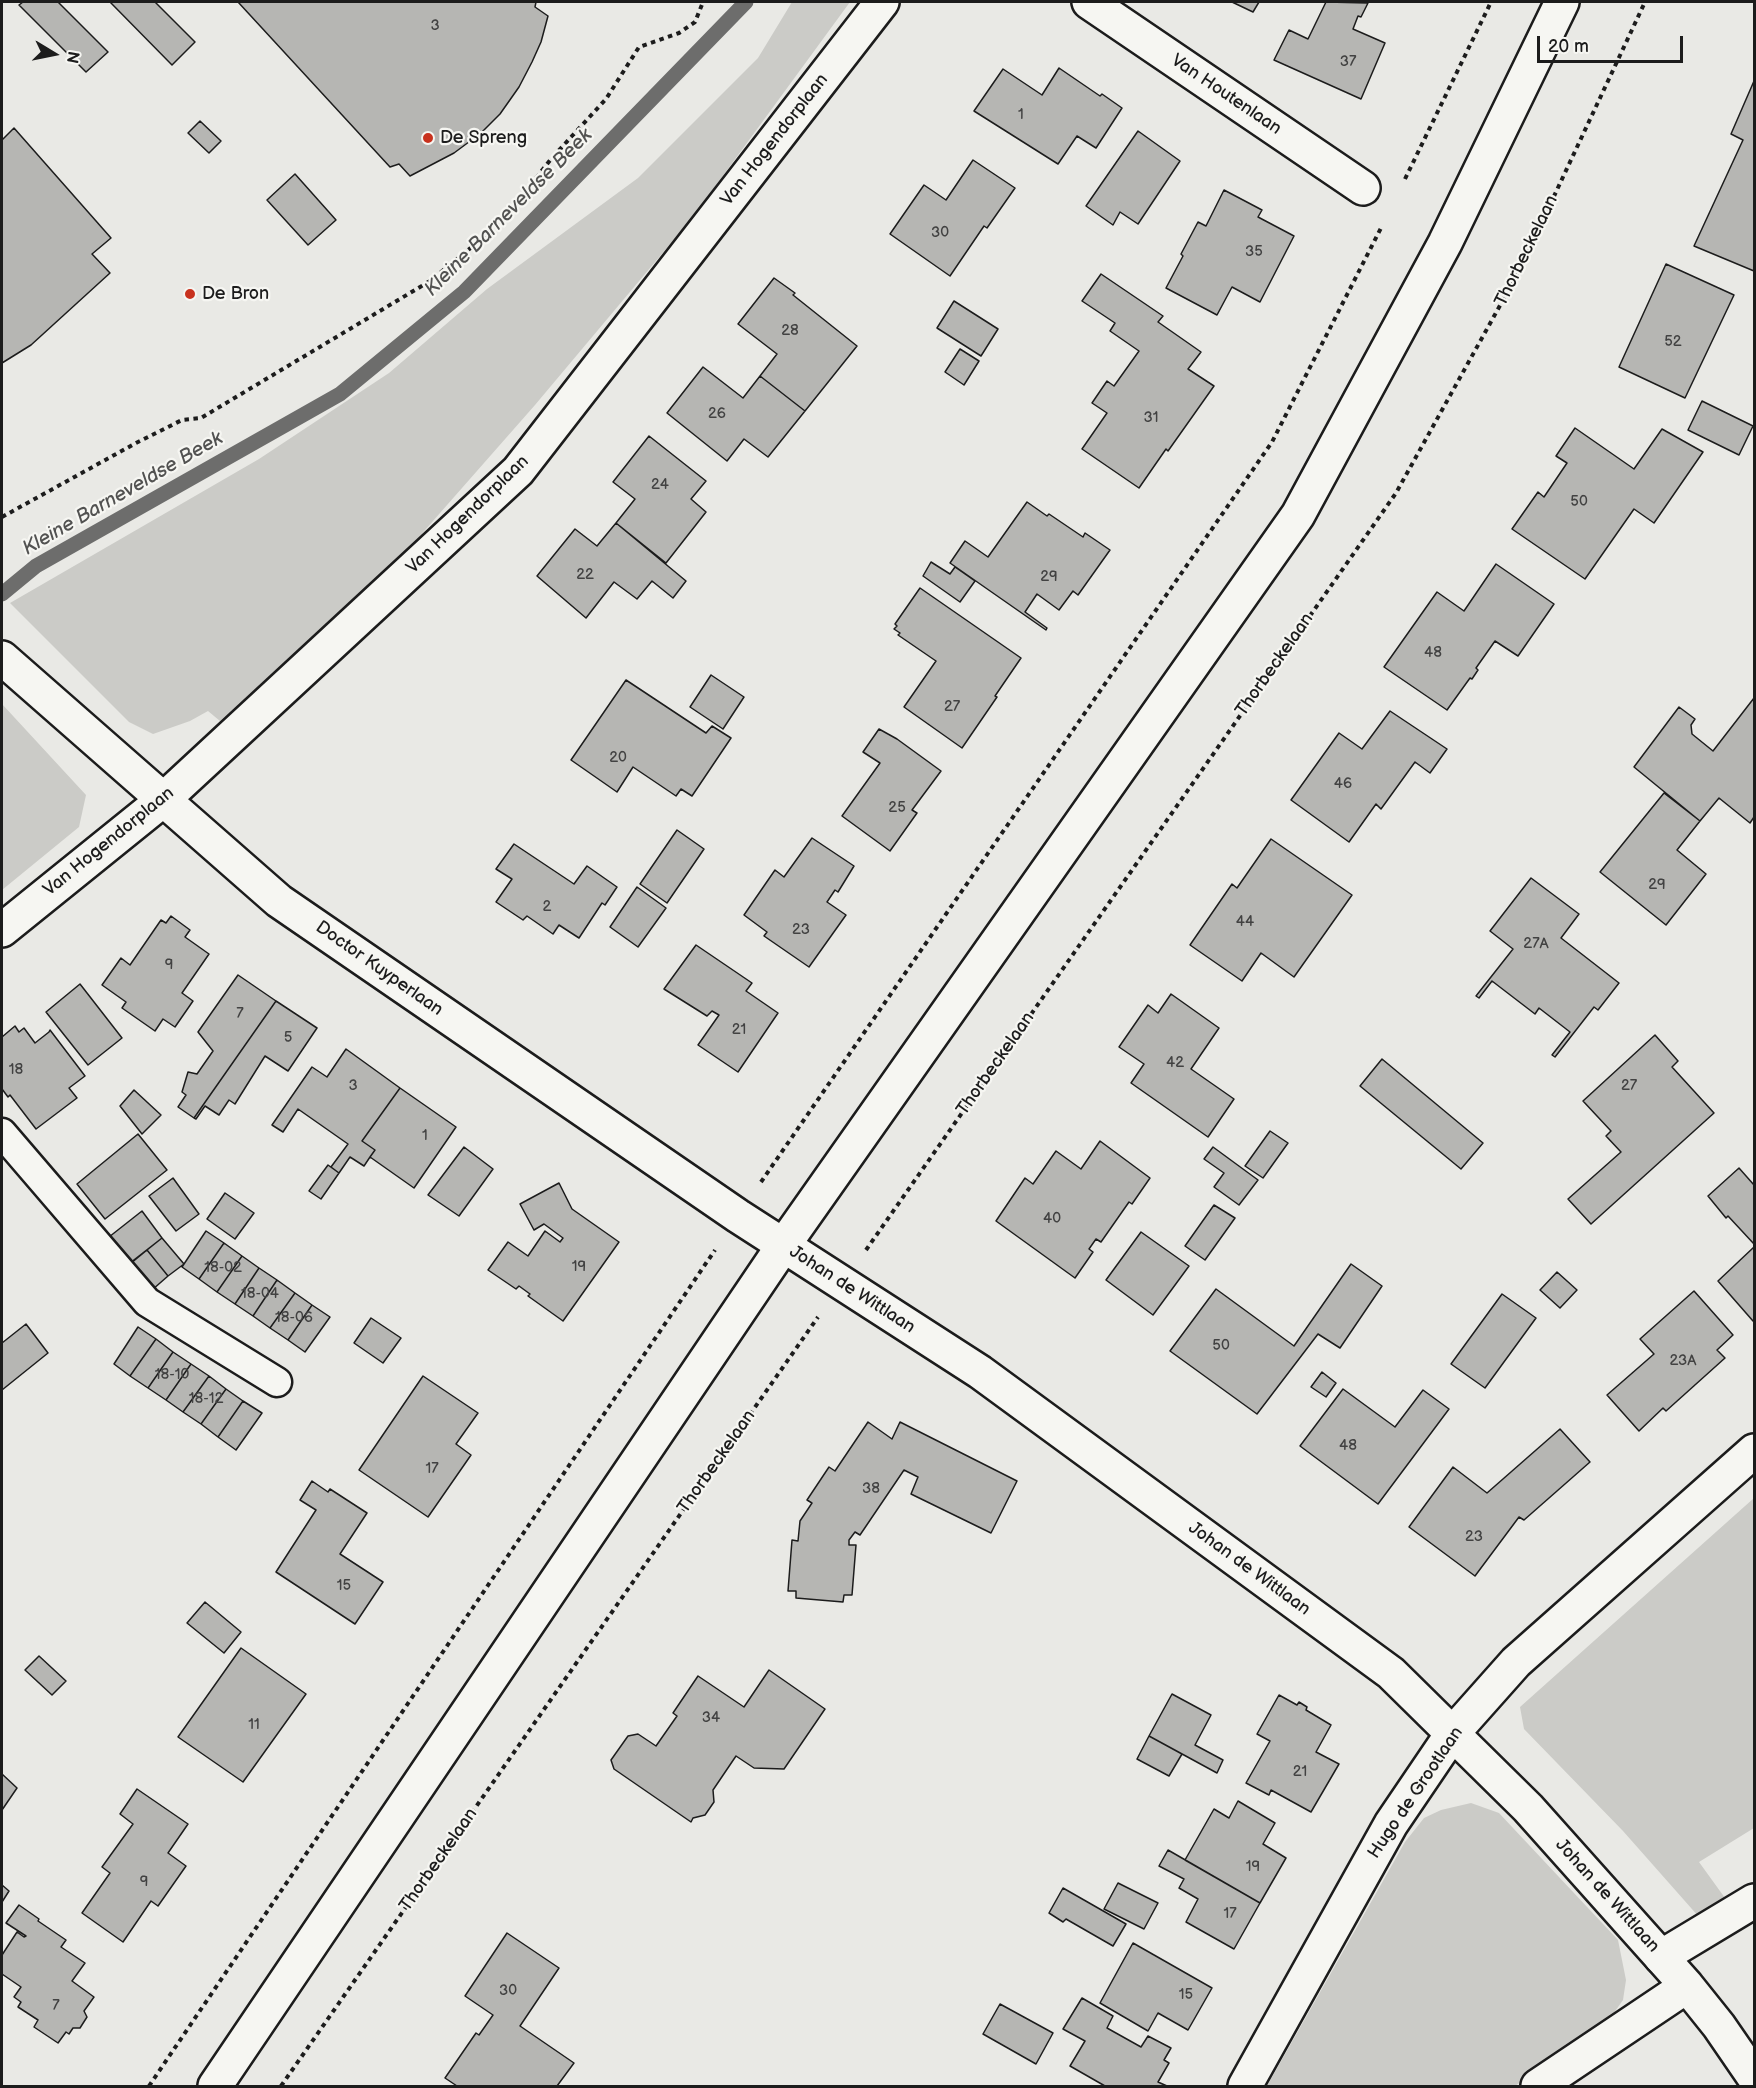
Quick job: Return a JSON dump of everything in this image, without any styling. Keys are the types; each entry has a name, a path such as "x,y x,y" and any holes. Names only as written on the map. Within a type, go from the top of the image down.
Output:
{"street":[{"name":"Van Hogendorplaan","path":"2,930 163,800 518,471 882,2"},
{"name":"Van Houtenlaan","path":"1089,2 1363,188"},
{"path":"215,2086 783,1246 1298,515 1445,243 1562,2"},
{"name":"Doctor Kuyperlaan","path":"2,658 279,900 783,1246"},
{"name":"Johan de Wittlaan","path":"783,1246 980,1372 1391,1673 1528,1808 1687,1986 1755,2077"},
{"name":"Hugo de Grootlaan","path":"1245,2086 1391,1824 1452,1734 1516,1662 1755,1451"},
{"name":"Johan de Wittlaan","path":"1661,1957 1755,1901"},
{"path":"1538,2086 1687,1986"}],"lane":[{"path":"2,1133 147,1302 277,1382"}],"path":[{"path":"2,517 182,420 201,418 430,281 500,224 551,159 606,99 639,47 679,33 695,22 703,2"},
{"path":"1402,185 1491,2"},
{"name":"Thorbeckelaan","path":"281,2086 1396,493 1518,273 1645,2"},
{"path":"149,2086 738,1216 1272,442 1387,217"}],"shaded area":[{"path":"792,2 850,2 692,218 535,405 411,546 220,721 208,711 190,721 153,734 129,722 10,603 259,459 389,373 487,289 638,178 758,58"},
{"path":"2,704 86,795 79,827 2,890"},
{"path":"1754,1498 1754,1828 1699,1862 1725,1898 1699,1917 1623,1831 1524,1729 1520,1707"},
{"path":"1471,1803 1499,1813 1618,1940 1626,1980 1623,2000 1611,2017 1515,2086 1267,2086 1405,1842 1424,1818 1441,1810"}],"building":[{"path":"23,2 58,2 108,52 86,72 19,5"},
{"path":"110,2 155,2 195,42 172,65"},
{"path":"238,2 536,2 535,7 548,16 541,42 532,62 519,87 500,114 481,133 454,153 410,176 399,164 390,167"},
{"path":"1232,2 1259,2 1253,12"},
{"path":"1326,2 1368,3 1361,17 1358,16 1353,29 1385,43 1361,99 1274,60 1289,30 1308,39"},
{"path":"1059,68 1122,108 1096,148 1077,136 1058,164 974,111 1003,69 1042,95"},
{"path":"1754,81 1754,271 1694,246 1743,140 1731,134"},
{"path":"200,121 221,141 209,153 188,133"},
{"path":"14,128 111,238 92,254 110,273 31,345 2,363 2,140"},
{"path":"1138,131 1180,161 1138,224 1120,212 1113,225 1086,206"},
{"path":"973,160 1015,188 987,228 984,226 950,276 890,234 924,185 946,200"},
{"path":"295,174 336,220 308,245 267,200"},
{"path":"1224,190 1262,210 1258,217 1294,236 1260,302 1232,287 1217,315 1166,288 1198,222 1206,226"},
{"path":"1666,264 1734,295 1685,398 1619,367"},
{"path":"1101,274 1163,316 1158,322 1201,352 1188,369 1214,386 1139,488 1082,449 1107,413 1092,403 1107,381 1114,386 1139,351 1110,331 1115,323 1082,301"},
{"path":"774,278 857,346 805,411 760,376 777,354 738,324"},
{"path":"954,301 998,329 981,356 937,328"},
{"path":"960,349 979,361 964,385 945,372"},
{"path":"703,367 743,398 760,376 805,411 768,457 744,439 727,461 667,413"},
{"path":"1702,401 1753,426 1739,455 1688,430"},
{"path":"1575,428 1634,469 1662,429 1703,452 1654,523 1634,509 1585,579 1512,529 1538,492 1544,497 1567,463 1556,456"},
{"path":"649,436 706,481 691,499 706,512 666,563 616,523 635,499 613,482"},
{"path":"1027,502 1083,537 1085,533 1110,550 1078,595 1073,591 1059,610 1037,594 1025,612 1047,628 1046,630 950,563 965,541 988,557"},
{"path":"616,523 686,581 673,598 652,581 637,599 614,582 586,618 537,576 575,529 597,546"},
{"path":"931,562 950,574 955,567 975,581 960,602 923,576"},
{"path":"1496,564 1554,604 1518,656 1495,641 1476,668 1478,670 1472,679 1470,678 1447,710 1384,667 1437,592 1464,611"},
{"path":"920,588 1021,658 962,748 904,707 936,661 898,635 900,633 894,629 897,626 895,624"},
{"path":"711,675 744,697 723,729 690,707"},
{"path":"626,680 706,733 712,726 731,738 692,796 681,789 676,796 633,767 617,792 571,760"},
{"path":"1754,698 1754,817 1750,823 1719,798 1700,821 1634,767 1679,707 1695,719 1691,725 1692,734 1713,751"},
{"path":"1390,711 1447,749 1430,773 1415,762 1381,809 1376,804 1349,842 1291,800 1339,733 1362,749"},
{"path":"879,729 897,739 941,771 912,810 917,813 890,851 842,816 880,763 863,752"},
{"path":"1664,793 1700,821 1677,850 1706,874 1666,925 1600,872"},
{"path":"677,830 704,849 667,903 640,884"},
{"path":"812,838 854,866 838,892 835,890 827,902 846,915 809,967 764,936 767,932 744,915 775,870 784,877"},
{"path":"1271,839 1352,895 1294,977 1261,953 1242,981 1190,945 1232,884 1237,888"},
{"path":"514,844 574,884 587,866 617,887 605,905 602,903 579,938 559,925 553,934 527,916 523,920 496,902 512,879 496,869"},
{"path":"1531,878 1579,914 1561,938 1619,983 1598,1010 1594,1007 1555,1057 1552,1055 1570,1032 1539,1008 1535,1014 1492,981 1479,998 1476,996 1513,949 1490,931"},
{"path":"637,887 666,908 638,947 610,927"},
{"path":"171,916 190,930 185,937 209,954 182,993 193,1001 175,1027 163,1019 155,1031 122,1008 126,1002 102,985 121,958 130,965 161,920 166,923"},
{"path":"696,945 752,983 746,991 778,1013 738,1072 698,1045 719,1015 712,1011 707,1016 664,989"},
{"path":"238,975 276,1001 194,1118 178,1107 186,1095 182,1092 188,1072 197,1074 213,1051 198,1032"},
{"path":"80,984 122,1038 88,1065 46,1012"},
{"path":"1171,994 1219,1028 1191,1069 1234,1099 1208,1137 1131,1083 1144,1064 1119,1047 1148,1005 1158,1013"},
{"path":"276,1001 317,1028 288,1071 265,1056 235,1104 229,1100 219,1115 205,1106 196,1119 194,1118"},
{"path":"15,1026 19,1032 24,1028 35,1043 50,1030 85,1076 69,1088 77,1098 36,1129 10,1095 8,1097 2,1089 2,1037"},
{"path":"1655,1035 1678,1061 1672,1067 1714,1113 1591,1224 1568,1199 1621,1152 1606,1136 1611,1131 1583,1101"},
{"path":"346,1049 400,1088 362,1141 375,1150 364,1166 350,1157 339,1173 331,1167 348,1144 298,1109 283,1132 272,1125 312,1067 327,1077"},
{"path":"1382,1059 1483,1143 1461,1169 1360,1086"},
{"path":"400,1088 456,1127 414,1188 370,1157 375,1150 362,1141"},
{"path":"134,1090 161,1115 142,1134 120,1106"},
{"path":"1270,1131 1288,1143 1263,1178 1245,1166"},
{"path":"138,1134 167,1170 105,1219 77,1184"},
{"path":"1100,1141 1150,1178 1132,1204 1129,1202 1101,1242 1096,1239 1089,1249 1093,1252 1075,1278 996,1221 1025,1178 1033,1184 1056,1151 1081,1169"},
{"path":"464,1147 493,1169 459,1216 428,1195"},
{"path":"1213,1147 1258,1180 1239,1205 1214,1187 1224,1173 1204,1159"},
{"path":"328,1165 339,1173 321,1199 309,1191"},
{"path":"1739,1168 1754,1185 1754,1244 1728,1216 1726,1218 1708,1196"},
{"path":"173,1178 199,1214 176,1231 149,1196"},
{"path":"559,1183 572,1209 619,1242 563,1321 528,1296 530,1294 519,1286 516,1289 488,1270 508,1242 528,1256 545,1231 560,1242 563,1238 544,1224 534,1230 520,1204"},
{"path":"225,1193 254,1213 235,1239 207,1219"},
{"path":"1214,1205 1235,1218 1205,1260 1185,1246"},
{"path":"142,1211 162,1238 130,1263 109,1237"},
{"path":"206,1231 224,1243 199,1279 182,1267"},
{"path":"1141,1232 1189,1266 1153,1315 1106,1280"},
{"path":"162,1238 184,1264 168,1276 147,1250"},
{"path":"224,1243 242,1256 217,1292 199,1279"},
{"path":"1754,1247 1754,1320 1753,1321 1718,1281"},
{"path":"147,1250 168,1276 152,1290 130,1264"},
{"path":"242,1256 259,1268 235,1304 217,1292"},
{"path":"1351,1264 1382,1286 1340,1348 1318,1334 1257,1414 1170,1351 1216,1289 1294,1346"},
{"path":"259,1268 277,1280 253,1316 235,1304"},
{"path":"1557,1272 1577,1290 1560,1308 1540,1290"},
{"path":"277,1280 295,1293 270,1328 253,1316"},
{"path":"1694,1291 1733,1335 1717,1350 1725,1358 1666,1411 1663,1408 1639,1431 1607,1395 1654,1354 1640,1339"},
{"path":"295,1293 312,1305 288,1340 270,1328"},
{"path":"1502,1294 1536,1318 1485,1388 1451,1364"},
{"path":"312,1305 330,1317 305,1352 288,1340"},
{"path":"371,1318 401,1338 383,1363 354,1343"},
{"path":"26,1324 48,1353 2,1390 2,1343"},
{"path":"138,1327 156,1339 130,1376 114,1364"},
{"path":"156,1339 173,1352 148,1388 130,1376"},
{"path":"173,1352 191,1364 166,1400 148,1388"},
{"path":"191,1364 209,1376 183,1412 166,1400"},
{"path":"1322,1372 1336,1383 1326,1397 1311,1387"},
{"path":"209,1376 226,1389 201,1424 183,1412"},
{"path":"423,1376 478,1413 456,1444 471,1455 428,1517 359,1470"},
{"path":"226,1389 243,1401 218,1437 201,1424"},
{"path":"1343,1389 1395,1427 1423,1390 1449,1409 1378,1504 1300,1446"},
{"path":"243,1401 262,1413 236,1450 218,1437"},
{"path":"868,1422 892,1439 900,1422 1017,1481 991,1533 911,1494 918,1477 904,1470 860,1535 855,1532 849,1540 849,1545 856,1545 852,1595 844,1595 843,1602 796,1598 796,1591 788,1591 792,1540 798,1541 800,1521 812,1503 807,1500 829,1467 835,1471"},
{"path":"1560,1429 1590,1462 1524,1520 1519,1517 1475,1576 1409,1527 1453,1467 1487,1493"},
{"path":"312,1481 328,1492 330,1489 367,1513 340,1554 383,1582 355,1624 276,1572 316,1510 300,1500"},
{"path":"205,1602 241,1632 224,1653 187,1623"},
{"path":"241,1648 306,1694 243,1782 178,1737"},
{"path":"39,1656 66,1681 52,1695 25,1670"},
{"path":"769,1670 825,1709 784,1769 754,1768 736,1756 713,1790 714,1802 705,1815 693,1818 691,1822 614,1769 611,1760 628,1736 638,1734 656,1746 677,1716 673,1713 698,1676 744,1707"},
{"path":"1172,1694 1211,1715 1195,1745 1223,1760 1217,1773 1149,1736"},
{"path":"1279,1695 1297,1705 1299,1702 1307,1707 1306,1710 1331,1725 1316,1752 1339,1764 1311,1812 1271,1790 1269,1795 1246,1783 1270,1741 1257,1734"},
{"path":"1149,1736 1182,1754 1169,1776 1137,1759"},
{"path":"2,1774 17,1788 2,1810"},
{"path":"137,1789 188,1824 168,1853 186,1866 158,1906 151,1901 123,1942 82,1913 110,1873 102,1867 133,1824 120,1814"},
{"path":"1238,1801 1275,1823 1263,1844 1286,1858 1260,1903 1185,1860 1214,1809 1229,1818"},
{"path":"1168,1850 1260,1903 1234,1949 1186,1922 1198,1899 1179,1888 1184,1879 1159,1866"},
{"path":"1118,1883 1158,1903 1144,1929 1104,1909"},
{"path":"2,1885 9,1891 2,1902"},
{"path":"1063,1888 1126,1924 1113,1946 1066,1919 1063,1922 1049,1913"},
{"path":"19,1905 66,1940 61,1947 85,1963 72,1981 94,1997 84,2011 87,2017 80,2028 73,2028 69,2034 66,2032 58,2043 34,2027 38,2020 18,2007 21,2002 14,1997 21,1987 2,1974 2,1955 17,1932 26,1936 6,1923"},
{"path":"507,1933 559,1968 520,2026 574,2063 557,2086 457,2086 445,2078 476,2033 479,2035 493,2015 465,1996"},
{"path":"1133,1943 1212,1988 1188,2030 1158,2013 1148,2031 1100,2003"},
{"path":"1082,1998 1113,2016 1107,2028 1141,2047 1148,2036 1171,2048 1164,2060 1169,2063 1158,2082 1167,2086 1105,2086 1070,2066 1085,2041 1063,2029"},
{"path":"1000,2004 1053,2033 1036,2064 983,2034"}],"waterway":[{"name":"Kleine Barneveldse Beek","path":"2,594 36,566 340,394 464,292 746,2"}],"place":[{"name":"De Spreng","path":"428,138"},
{"name":"De Bron","path":"190,294"}]}
